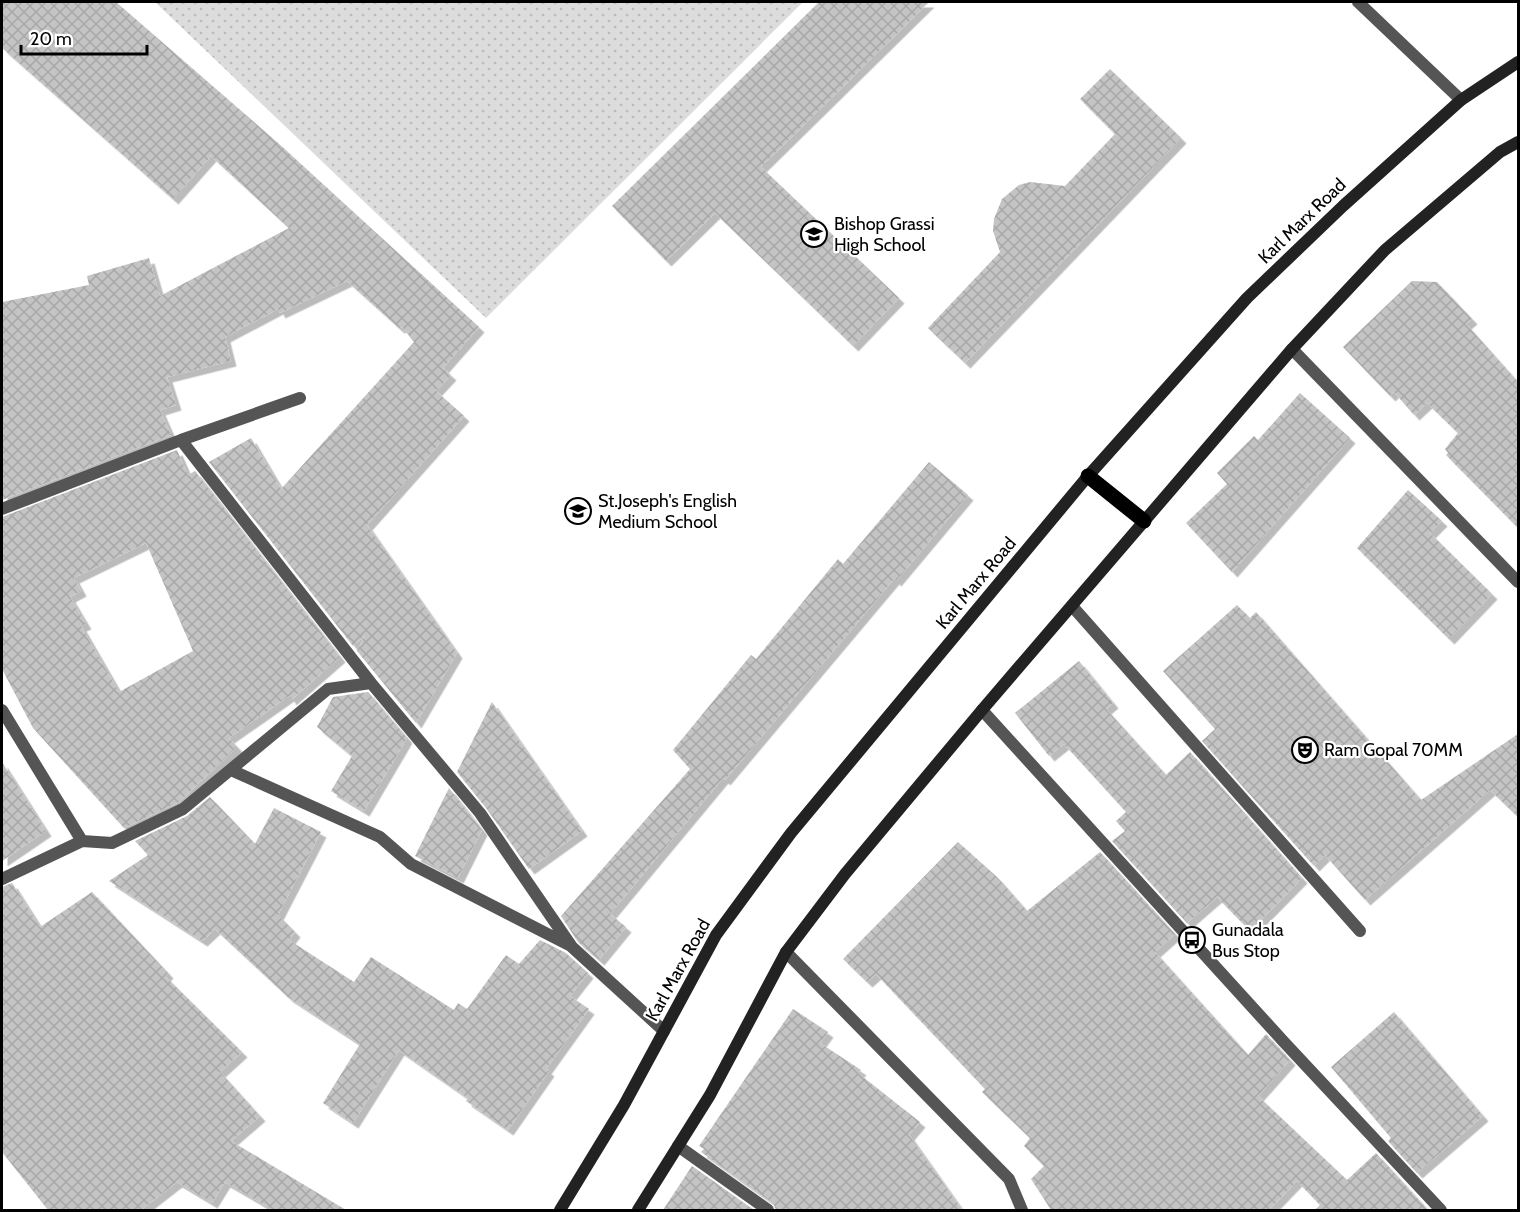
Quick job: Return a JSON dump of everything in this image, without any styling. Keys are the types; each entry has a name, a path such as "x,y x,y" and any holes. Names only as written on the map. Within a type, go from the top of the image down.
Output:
{"main road":[{"name":"Karl Marx Road","path":"560,1210 624,1105 716,934 791,833 1089,476 1247,298 1343,206 1461,100 1518,62"},
{"path":"638,1210 710,1095 786,952 845,874 982,710 1292,350 1385,250 1500,152 1518,142"},
{"path":"1089,476 1144,521"}],"street":[{"path":"1358,2 1461,100"},
{"path":"1292,350 1518,582"},
{"path":"2,509 182,440 300,398"},
{"path":"182,440 371,682 480,813 572,947 664,1031"},
{"path":"1072,606 1360,931"},
{"path":"2,879 82,841 112,843 183,809 328,689 371,682"},
{"path":"2,710 82,841"},
{"path":"982,710 1283,1041 1442,1210"},
{"path":"231,770 380,837 411,864 572,947"},
{"path":"786,952 1009,1179 1022,1210"},
{"path":"678,1146 768,1210"}],"shaded area":[{"path":"155,2 803,2 486,318"}],"building":[{"path":"2,2 116,2 278,143 479,327 443,368 451,375 436,391 464,416 367,525 457,653 416,723 357,651 365,635 353,646 209,462 251,438 281,489 414,342 402,327 399,328 347,281 280,313 278,309 225,337 231,361 167,377 176,405 160,410 171,435 2,500 2,302 89,285 87,276 149,258 160,296 289,228 211,156 173,199 2,48"},
{"path":"819,2 929,2 761,167 899,298 853,346 715,213 666,261 612,206"},
{"path":"1110,69 1181,138 965,363 928,328 1000,252 993,231 994,219 1002,199 1019,185 1030,182 1065,186 1115,134 1080,99"},
{"path":"1412,281 1437,282 1472,319 1466,324 1518,382 1518,528 1446,455 1448,453 1445,449 1458,433 1427,403 1414,415 1394,392 1390,396 1343,347"},
{"path":"1300,393 1350,438 1232,572 1186,523 1227,484 1217,473 1254,436 1258,440"},
{"path":"177,450 188,475 195,471 340,657 291,700 289,696 229,738 237,747 179,802 124,828 33,728 2,669 2,517","holes":["146,543 193,651 119,692 81,626 86,624 70,597 81,591 74,578"]},
{"path":"929,462 968,495 896,581 894,579 725,780 723,778 610,914 626,927 599,960 578,942 561,916 690,769 673,750 751,655 756,659 838,559 843,564"},
{"path":"1408,490 1442,521 1430,533 1492,594 1449,639 1357,548"},
{"name":"Ram Gopal 70MM","path":"1237,605 1250,618 1256,612 1421,800 1518,734 1518,817 1490,790 1365,900 1325,855 1314,866 1202,741 1215,729 1163,671"},
{"path":"1079,661 1113,703 1106,709 1166,775 1190,752 1302,878 1250,931 1217,897 1187,923 1112,841 1125,831 1116,821 1126,812 1064,744 1049,756 1015,713"},
{"path":"368,692 407,738 364,811 331,791 352,756 317,727 333,697"},
{"path":"492,702 582,831 529,869 486,808 457,772"},
{"path":"2,762 46,831 2,861"},
{"path":"449,788 482,830 458,878 415,856"},
{"path":"210,797 255,844 274,808 321,832 278,915 295,932 289,940 354,982 371,957 454,1010 458,1003 467,1009 506,955 519,964 540,940 566,953 588,973 570,996 589,1009 546,1069 549,1071 508,1130 466,1101 468,1098 399,1050 353,1123 323,1103 360,1044 288,997 215,929 202,941 109,881 148,855 135,841 187,816"},
{"path":"958,842 997,877 1027,911 1100,852 1175,934 1155,952 1248,1055 1266,1034 1290,1060 1258,1096 1347,1180 1376,1153 1428,1210 1315,1210 1320,1205 1297,1181 1269,1210 1051,1210 1031,1179 1044,1166 1024,1146 1030,1138 982,1092 985,1089 876,974 867,982 843,959"},
{"path":"12,883 40,927 92,892 168,973 165,976 242,1052 220,1072 260,1116 231,1141 346,1210 273,1210 225,1182 212,1203 177,1182 141,1210 48,1210 2,1152 2,887"},
{"path":"793,1009 828,1032 820,1043 861,1070 858,1073 920,1122 909,1135 962,1210 776,1210 773,1203 701,1152 704,1149 699,1146"},
{"path":"1394,1012 1483,1116 1417,1173 1388,1141 1391,1138 1331,1067"},
{"path":"692,1166 754,1210 663,1210"}],"place":[{"name":"Bishop Grassi High School","path":"814,234"},
{"name":"St.Joseph's English Medium School","path":"578,511"},
{"name":"Ram Gopal 70MM","path":"1305,750"},
{"name":"Gunadala Bus Stop","path":"1192,940"}]}
